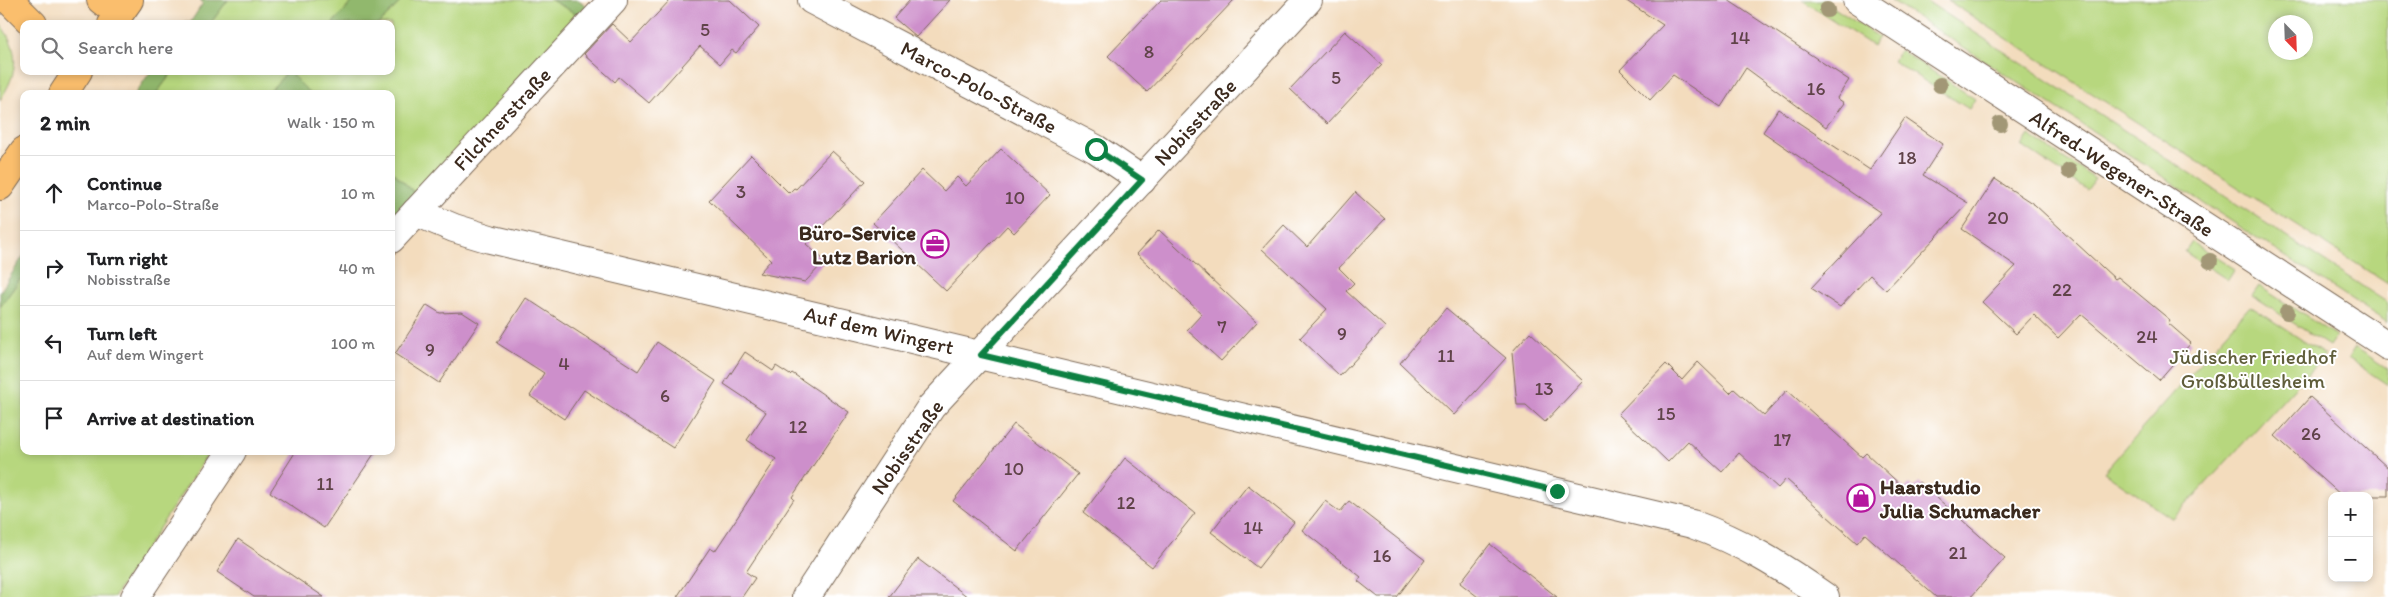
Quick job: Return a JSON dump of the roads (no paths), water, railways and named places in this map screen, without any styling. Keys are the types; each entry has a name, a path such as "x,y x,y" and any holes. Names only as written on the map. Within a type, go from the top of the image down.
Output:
{"main road":[{"path":"10,0 29,20"},
{"path":"66,90 75,75"},
{"path":"0,186 20,157"}],"street":[{"name":"Filchnerstraße","path":"395,235 613,0"},
{"name":"Marco-Polo-Straße","path":"812,0 1096,149 1142,180"},
{"name":"Nobisstraße","path":"806,597 931,407 1308,0"},
{"name":"Alfred-Wegener-Straße","path":"1857,0 2388,346"},
{"name":"Auf dem Wingert","path":"416,212 454,228 490,239 1692,524 1762,554 1825,597"},
{"path":"135,597 229,455"}],"place":[{"name":"Büro-Service Lutz Barion","path":"935,244"},
{"name":"Haarstudio Julia Schumacher","path":"1861,498"}],"park label":[{"name":"Jüdischer Friedhof Großbüllesheim","path":"2253,368"}]}
